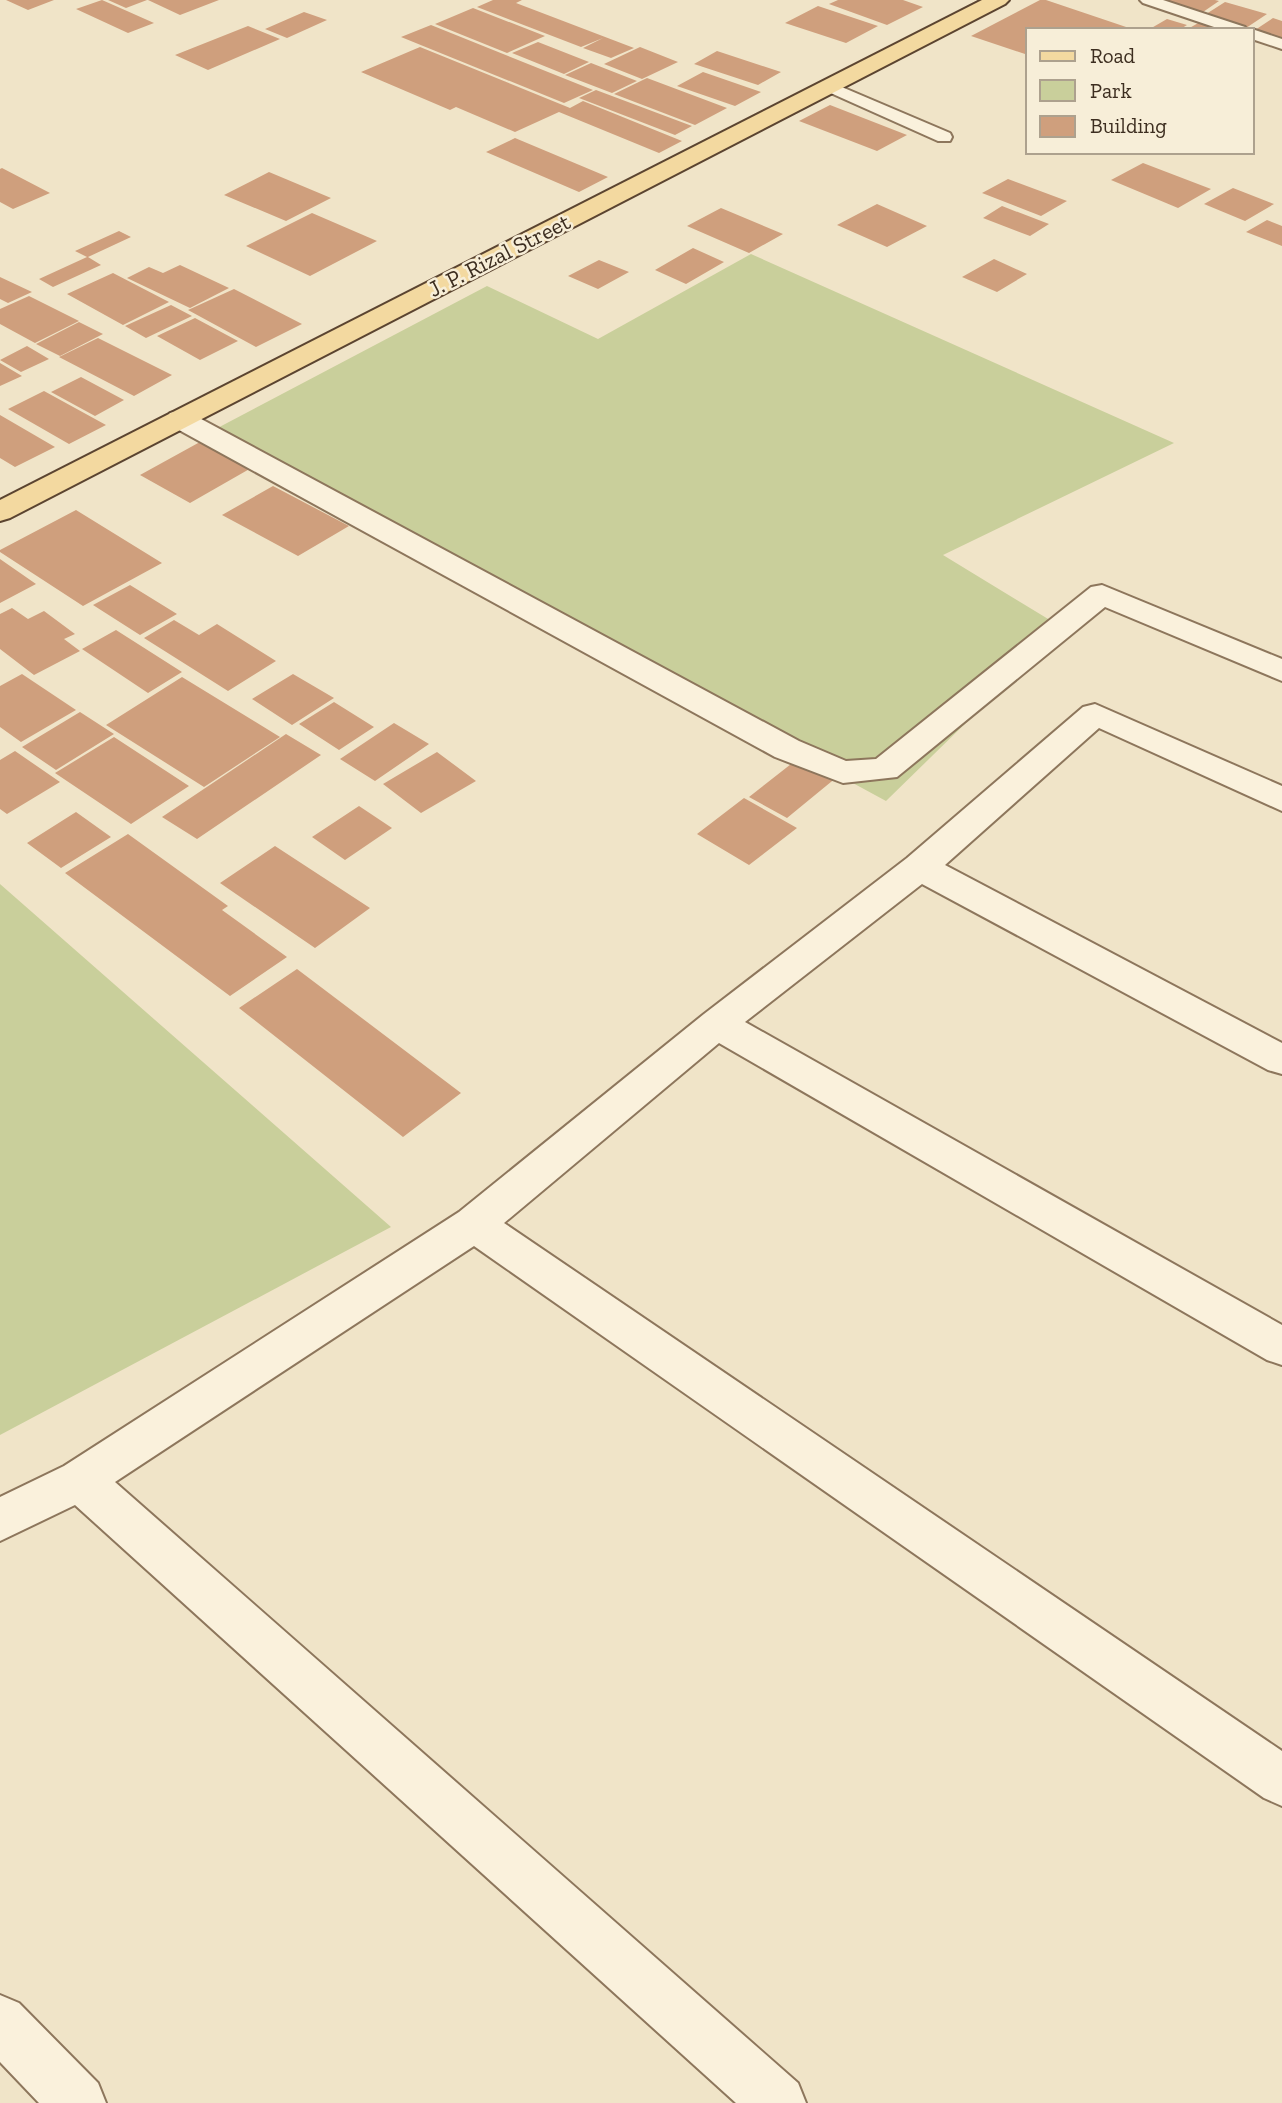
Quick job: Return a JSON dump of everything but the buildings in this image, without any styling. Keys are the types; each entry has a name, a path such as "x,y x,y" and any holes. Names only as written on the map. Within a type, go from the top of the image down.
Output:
{"main road":[{"name":"J. P. Rizal Street","path":"0,512 998,0"}],"street":[{"path":"180,419 787,750 843,772 885,769 1102,594 1282,671"},
{"path":"0,1520 80,1480 474,1224 717,1024 920,867 1095,714 1282,800"},
{"path":"920,867 1282,1060"},
{"path":"717,1024 1282,1347"},
{"path":"474,1224 1282,1781"},
{"path":"80,1480 778,2103"},
{"path":"0,2022 78,2103"}],"lane":[{"path":"1147,0 1233,28"},
{"path":"1254,35 1282,44"},
{"path":"830,87 944,137"}],"green space":[{"path":"751,254 1174,443 943,555 1063,628 886,801 208,433 487,286 598,339"},
{"path":"0,884 391,1227 0,1435"}]}
